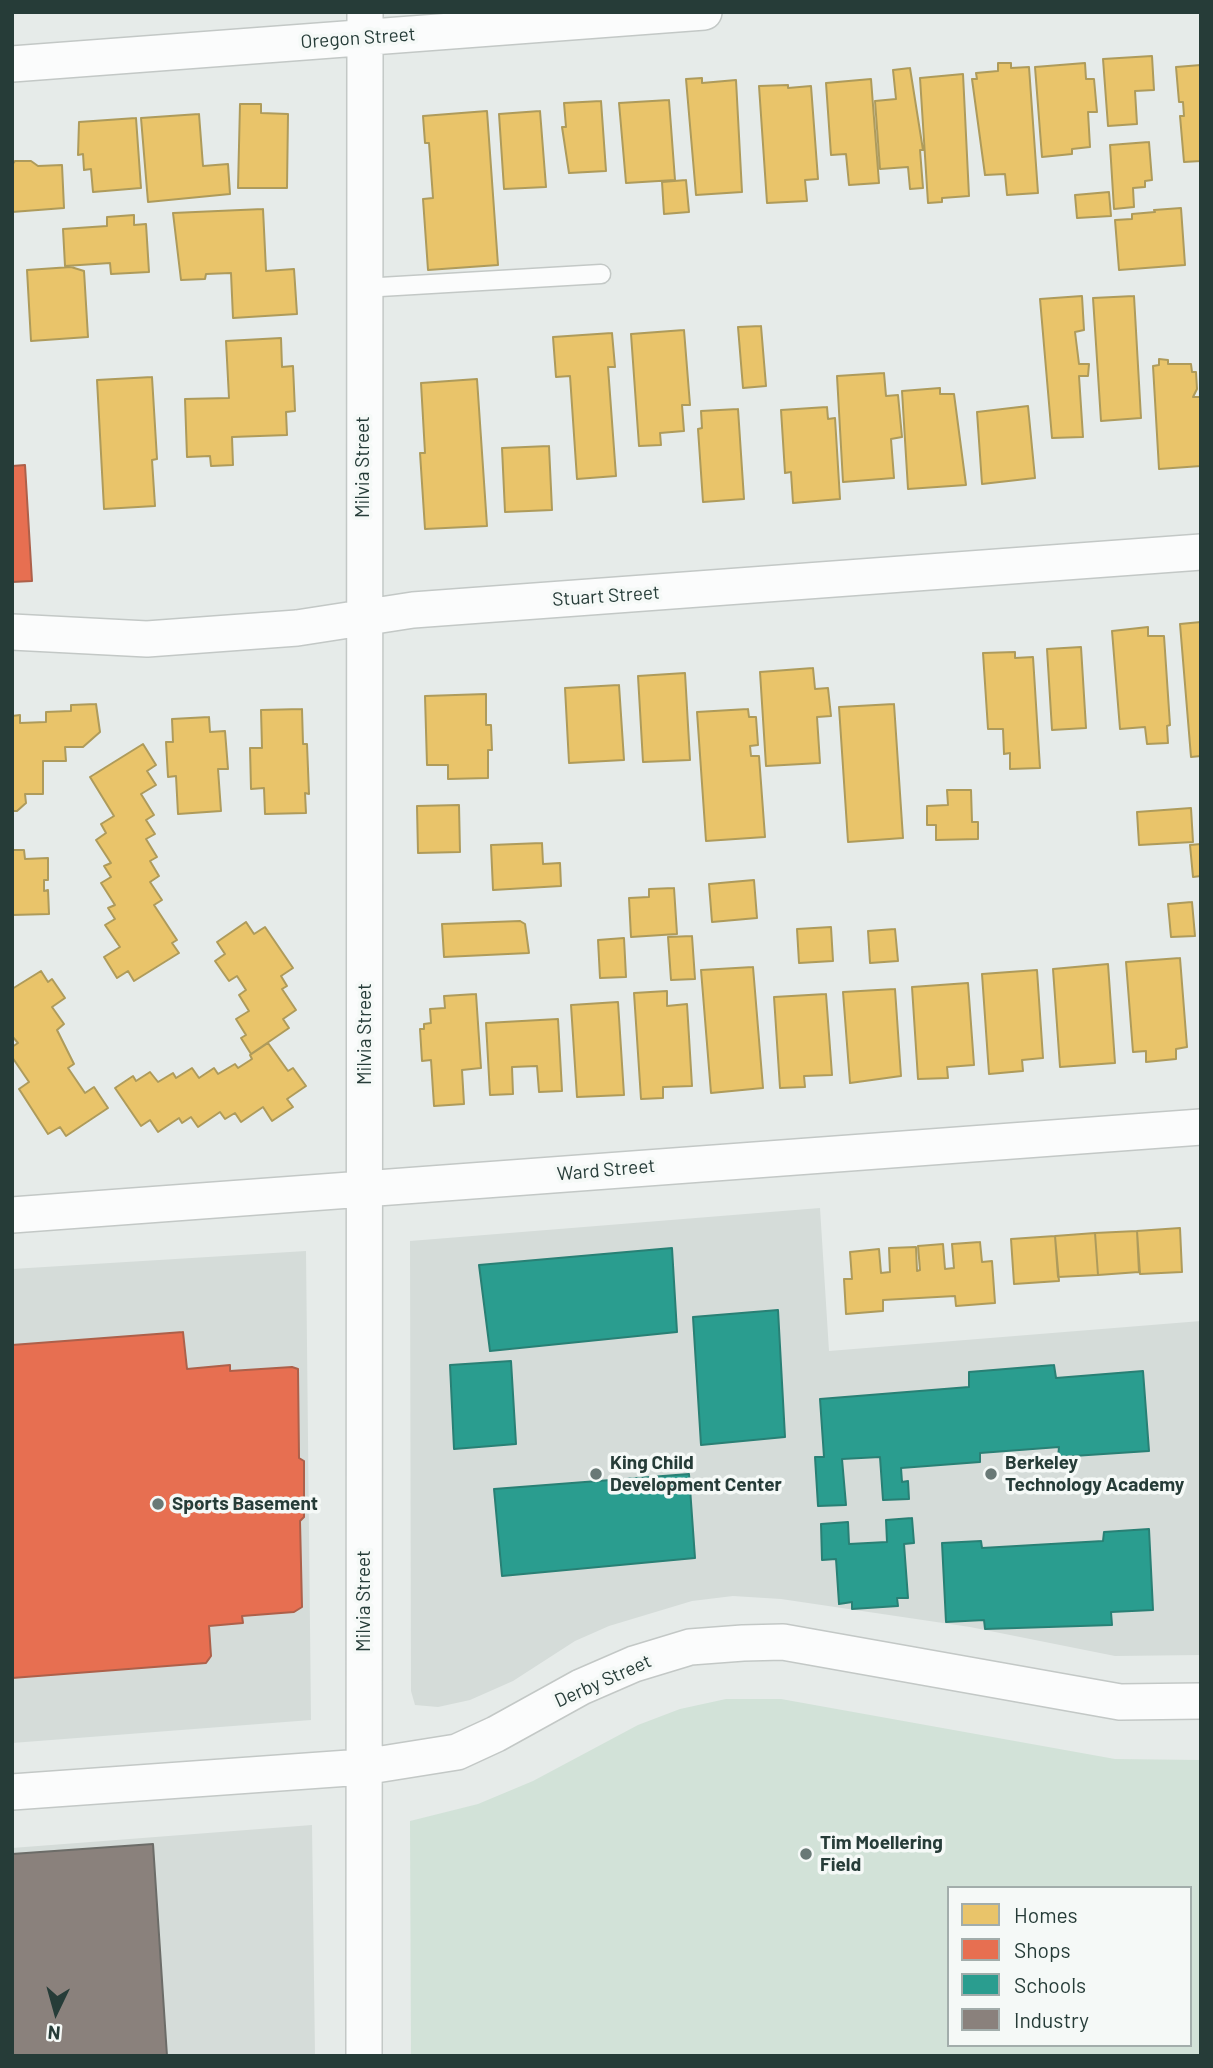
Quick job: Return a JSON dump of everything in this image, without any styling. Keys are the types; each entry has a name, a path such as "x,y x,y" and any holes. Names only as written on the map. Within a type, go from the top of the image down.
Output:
{"street":[{"name":"Oregon Street","path":"12,64 365,25 704,12"},
{"name":"Milvia Street","path":"364,2056 365,25"},
{"name":"Stuart Street","path":"12,632 147,639 296,628 413,610 1201,552"},
{"name":"Ward Street","path":"12,1215 1201,1127"},
{"name":"Derby Street","path":"12,1792 363,1767 457,1752 496,1734 581,1687 634,1664 690,1647 783,1642 1120,1702 1201,1701"}],"lane":[{"path":"363,288 601,274"}],"shaded area":[{"path":"820,1208 829,1351 1201,1321 1201,1655 1115,1656 970,1627 781,1599 733,1596 692,1601 609,1626 575,1641 513,1681 470,1700 438,1707 415,1705 411,1691 410,1241"},
{"name":"Sports Basement","path":"306,1251 311,1720 12,1743 12,1269"},
{"name":"Tim Moellering Field","path":"726,1699 781,1699 1115,1759 1201,1760 1201,2056 411,2056 410,1821 478,1804 533,1781 638,1725 680,1709"},
{"path":"312,1825 315,2056 12,2056 12,1848"}],"building: Homes":[{"path":"1152,56 1154,90 1135,91 1137,124 1108,126 1103,59"},
{"path":"998,63 1011,63 1011,68 1029,67 1038,193 1007,195 1005,174 985,175 972,79 977,79 976,73 998,71"},
{"path":"1085,63 1086,79 1094,79 1097,112 1088,112 1090,147 1072,149 1072,154 1042,157 1035,67"},
{"path":"1201,65 1201,161 1184,162 1180,116 1184,116 1183,102 1179,102 1176,67"},
{"path":"910,68 923,150 920,150 923,188 910,189 908,167 880,169 875,101 896,99 893,70"},
{"path":"963,74 969,196 942,198 942,202 928,203 920,78"},
{"path":"702,78 702,83 736,80 742,192 696,195 686,79"},
{"path":"871,79 879,183 849,185 846,154 831,155 826,83"},
{"path":"788,85 788,88 811,86 818,179 805,180 807,201 767,203 759,86"},
{"path":"669,100 675,180 626,183 619,103"},
{"path":"601,101 606,171 569,173 562,127 566,127 564,103"},
{"path":"240,104 261,104 261,113 288,114 287,188 238,188"},
{"path":"487,111 498,265 428,270 423,199 433,198 429,143 425,143 423,116"},
{"path":"540,111 546,187 504,189 499,114"},
{"path":"199,114 203,166 228,164 230,194 148,202 141,118"},
{"path":"136,118 141,188 93,192 91,169 84,170 83,154 78,155 79,122"},
{"path":"1149,142 1152,180 1145,181 1145,187 1133,188 1134,207 1114,209 1110,145"},
{"path":"15,161 31,161 38,166 62,165 64,208 12,212 12,165"},
{"path":"686,180 689,212 664,214 662,182"},
{"path":"1109,192 1111,216 1077,218 1075,195"},
{"path":"1181,208 1185,265 1119,270 1115,220 1132,219 1132,214 1155,212 1154,210"},
{"path":"263,209 266,271 294,269 297,314 233,318 231,273 206,274 205,279 181,280 173,213"},
{"path":"134,215 134,225 146,224 149,272 111,274 110,263 65,266 63,229 107,226 107,217"},
{"path":"71,267 84,271 88,337 31,341 27,270"},
{"path":"1082,296 1084,330 1075,332 1079,364 1089,364 1088,376 1079,376 1083,437 1052,438 1040,299"},
{"path":"1134,296 1141,418 1101,421 1093,298"},
{"path":"761,326 766,386 743,388 738,327"},
{"path":"684,330 690,405 682,405 684,431 660,433 661,445 639,446 631,334"},
{"path":"612,333 615,367 608,367 616,476 577,479 570,376 556,377 553,337"},
{"path":"281,338 282,367 293,366 295,411 286,412 287,435 232,437 233,465 211,466 210,456 187,457 185,399 229,398 226,341"},
{"path":"1159,359 1168,360 1168,364 1191,364 1192,372 1196,372 1197,389 1193,397 1201,397 1201,466 1159,469 1153,366 1159,365"},
{"path":"884,373 886,396 898,395 902,437 891,439 894,478 843,482 837,376"},
{"path":"152,377 157,459 152,460 155,506 104,509 97,380"},
{"path":"477,379 487,526 425,529 420,453 425,453 421,383"},
{"path":"940,388 940,394 954,394 966,485 908,489 902,391"},
{"path":"1028,406 1035,478 982,484 977,412"},
{"path":"827,407 828,419 835,418 840,499 793,503 791,472 785,473 781,410"},
{"path":"738,409 744,499 703,502 698,429 702,428 701,411"},
{"path":"549,446 552,510 505,512 502,448"},
{"path":"1201,622 1201,756 1191,757 1180,624"},
{"path":"1148,627 1148,636 1164,636 1170,725 1167,726 1168,743 1147,744 1145,727 1120,729 1112,631"},
{"path":"1081,647 1086,728 1052,730 1047,649"},
{"path":"1015,652 1015,658 1033,657 1040,768 1010,769 1010,753 1004,754 1003,729 988,729 983,653"},
{"path":"813,668 815,689 828,688 831,716 817,717 820,763 766,766 760,672"},
{"path":"685,673 690,760 643,762 638,676"},
{"path":"619,685 624,760 569,763 565,688"},
{"path":"486,694 486,725 491,725 492,750 488,750 488,778 448,779 448,765 427,765 425,696"},
{"path":"96,704 100,732 83,747 65,747 66,761 43,761 43,794 25,794 26,803 17,811 12,811 12,716 20,715 20,723 46,722 46,712 71,711 71,705"},
{"path":"894,704 903,838 848,842 839,707"},
{"path":"302,709 303,744 307,744 309,794 305,793 306,813 265,814 264,788 251,789 250,748 262,748 261,710"},
{"path":"748,709 749,717 756,717 758,745 750,746 751,756 759,756 765,837 706,841 697,712"},
{"path":"209,717 210,732 225,731 228,769 218,769 221,811 178,814 176,776 168,777 166,742 173,742 172,719"},
{"path":"143,744 156,765 147,771 156,785 141,794 154,815 146,820 155,834 146,839 157,857 150,861 159,876 150,882 162,900 154,905 177,940 172,943 179,953 134,981 128,971 117,978 104,957 120,947 105,925 115,919 108,908 115,905 101,883 111,877 104,866 111,863 96,840 106,833 101,824 114,816 90,777"},
{"path":"947,790 971,790 972,822 978,822 978,839 936,840 936,825 927,825 927,806 948,805"},
{"path":"459,805 460,852 418,853 417,806"},
{"path":"1191,808 1193,842 1139,845 1137,812"},
{"path":"542,843 543,864 560,863 561,886 493,890 491,845"},
{"path":"1201,844 1201,876 1193,877 1190,845"},
{"path":"12,850 24,850 25,859 48,858 48,880 44,880 44,891 48,890 49,914 12,915"},
{"path":"754,880 757,918 712,922 709,884"},
{"path":"674,888 677,934 631,937 629,898 649,897 649,889"},
{"path":"1192,902 1195,936 1171,937 1168,904"},
{"path":"520,921 525,924 529,953 444,957 442,924"},
{"path":"246,922 254,934 265,927 293,968 281,976 287,986 282,989 296,1010 283,1019 289,1028 251,1054 241,1038 246,1035 236,1019 249,1011 239,995 246,990 237,976 229,981 215,961 225,954 217,942"},
{"path":"831,927 833,961 799,963 797,929"},
{"path":"895,929 898,961 870,963 868,931"},
{"path":"692,936 695,979 671,980 668,937"},
{"path":"624,938 626,977 600,978 598,940"},
{"path":"1180,958 1187,1047 1176,1049 1176,1059 1146,1062 1146,1051 1133,1052 1126,962"},
{"path":"1108,964 1115,1063 1060,1067 1053,969"},
{"path":"753,967 763,1088 711,1093 701,970"},
{"path":"1037,970 1043,1058 1022,1060 1023,1071 989,1074 982,974"},
{"path":"41,971 48,982 52,979 65,998 52,1007 64,1024 57,1030 74,1064 68,1068 85,1093 94,1087 108,1108 66,1136 60,1127 48,1134 19,1089 29,1082 12,1057 12,1047 18,1043 12,1036 12,989"},
{"path":"968,983 974,1065 947,1067 948,1078 918,1079 912,987"},
{"path":"895,989 901,1076 850,1083 843,992"},
{"path":"667,991 667,1006 687,1004 692,1086 663,1087 663,1098 641,1099 634,993"},
{"path":"476,994 481,1068 462,1070 464,1104 434,1106 431,1060 422,1061 420,1029 424,1029 424,1024 431,1023 430,1009 445,1008 444,996"},
{"path":"826,994 832,1075 804,1076 805,1087 780,1088 774,997"},
{"path":"618,1002 624,1095 577,1097 571,1005"},
{"path":"558,1019 562,1091 539,1092 537,1066 512,1067 513,1094 490,1095 486,1023"},
{"path":"268,1043 288,1071 293,1068 306,1086 287,1099 293,1107 272,1121 263,1107 241,1122 235,1113 225,1119 220,1112 198,1127 191,1117 182,1123 179,1118 158,1132 150,1120 141,1126 115,1088 133,1076 136,1081 150,1072 158,1082 173,1073 176,1078 192,1068 199,1078 214,1068 218,1074 235,1064 238,1068 252,1059 250,1055"},
{"path":"1180,1228 1182,1272 1140,1274 1137,1231"},
{"path":"1137,1231 1139,1272 1098,1275 1095,1233"},
{"path":"1095,1233 1098,1275 1058,1277 1055,1236"},
{"path":"1055,1236 1059,1281 1014,1284 1011,1239"},
{"path":"980,1242 982,1262 992,1261 995,1303 956,1306 955,1296 883,1300 883,1311 846,1314 844,1279 852,1279 850,1252 879,1249 881,1273 890,1272 889,1248 916,1247 917,1271 920,1270 918,1246 943,1244 945,1269 954,1268 952,1244"}],"building: Shops":[{"path":"25,465 32,581 12,582 12,466"},
{"name":"Sports Basement","path":"183,1332 187,1369 230,1365 230,1371 292,1367 298,1369 299,1458 304,1461 304,1517 300,1521 302,1607 294,1612 242,1616 243,1623 209,1626 211,1656 206,1663 12,1678 12,1345"}],"building: Schools":[{"path":"672,1248 677,1332 490,1351 479,1265"},
{"path":"778,1310 785,1437 701,1445 693,1317"},
{"path":"511,1361 516,1444 454,1449 450,1365"},
{"path":"1054,1365 1056,1378 1143,1371 1149,1451 1058,1457 1059,1447 980,1453 980,1462 901,1468 902,1482 908,1481 909,1499 883,1500 880,1457 842,1459 846,1505 818,1506 815,1457 824,1457 820,1399 969,1387 969,1372"},
{"path":"689,1474 695,1558 502,1576 494,1489"},
{"path":"912,1518 914,1543 904,1544 908,1598 897,1598 898,1606 852,1609 852,1602 839,1604 836,1559 822,1560 821,1524 848,1522 849,1544 887,1542 886,1520"},
{"path":"1149,1529 1153,1610 1111,1612 1112,1625 985,1629 984,1620 946,1622 942,1543 981,1541 982,1548 1103,1541 1104,1532"}],"building: Industry":[{"path":"153,1844 167,2056 12,2056 12,1854"}],"place":[{"name":"King Child Development Center","path":"596,1474"},
{"name":"Berkeley Technology Academy","path":"991,1474"},
{"name":"Sports Basement","path":"158,1504"},
{"name":"Tim Moellering Field","path":"806,1854"}]}
